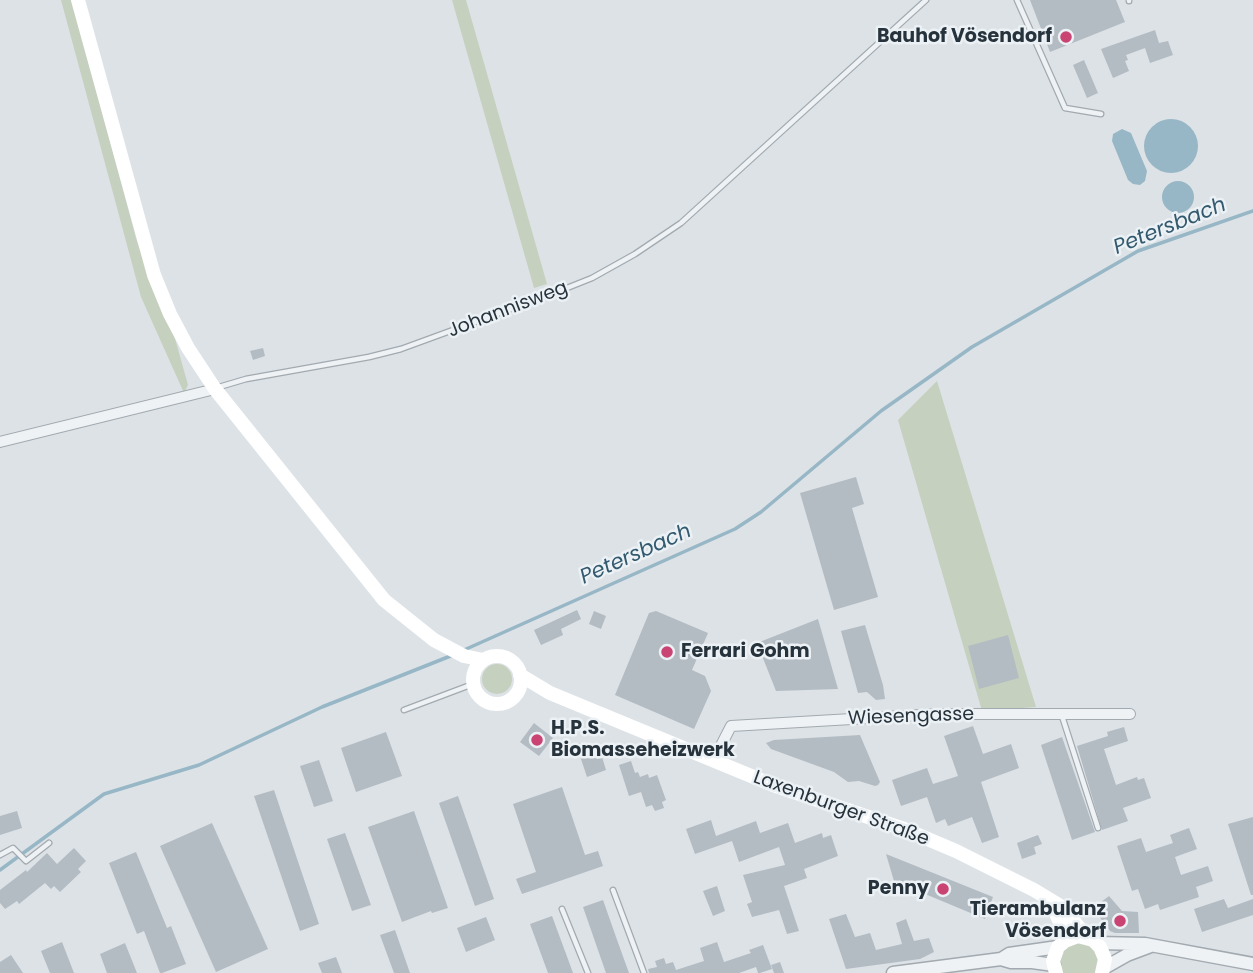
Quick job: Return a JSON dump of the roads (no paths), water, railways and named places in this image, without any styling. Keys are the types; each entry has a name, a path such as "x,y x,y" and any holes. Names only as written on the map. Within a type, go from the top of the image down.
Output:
{"main road":[{"path":"78,0 154,275 188,348 215,389 384,600 415,625 464,656"},
{"name":"Laxenburger Straße","path":"464,656 483,660 492,656 506,657 514,662 520,675 550,693 774,786 841,807 935,842 1034,890 1068,913 1092,940"},
{"name":"Laxenburger Straße","path":"464,656 478,695 491,703 504,702 517,692 550,693"},
{"path":"473,678 483,660"},
{"path":"517,692 520,675"},
{"path":"1050,902 1064,931 1055,969"},
{"path":"1061,944 1078,936 1092,940 1104,955 1103,970"}],"street":[{"name":"Johannisweg","path":"0,442 215,389"},
{"name":"Wiesengasse","path":"713,761 731,726 938,714 1130,714"},
{"path":"1092,940 1153,945 1253,964"},
{"path":"1001,959 1009,954 1061,944"},
{"path":"1103,970 1127,955 1153,945"},
{"path":"893,973 1001,959 1032,962 1055,969"}],"lane":[{"name":"Johannisweg","path":"215,389 246,379 401,349 592,278 635,254 681,223 926,0"},
{"path":"1017,0 1065,107 1101,114"},
{"path":"404,710 473,678"},
{"path":"1061,714 1098,828"},
{"path":"0,855 10,849 15,850 26,861 49,844"},
{"path":"613,890 644,973"},
{"path":"562,909 588,973"}],"water":[{"path":"1171,119 1190,127 1198,146 1190,165 1171,173 1152,165 1144,146 1152,127"},
{"path":"1122,129 1131,133 1147,171 1145,181 1140,185 1128,180 1112,141 1113,134"},
{"path":"1178,181 1189,186 1194,197 1189,208 1178,213 1167,208 1162,197 1167,186"}],"waterway":[{"name":"Petersbach","path":"464,650 735,529 761,512 881,411 972,347 1138,251 1253,211"},
{"name":"Petersbach","path":"0,870 104,794 199,765 322,707 453,655"}],"place":[{"name":"Bauhof Vösendorf","path":"1066,37"},
{"name":"Ferrari Gohm","path":"667,652"},
{"name":"H.P.S. Biomasseheizwerk","path":"537,740"},
{"name":"Penny","path":"943,889"},
{"name":"Tierambulanz Vösendorf","path":"1120,921"}]}
